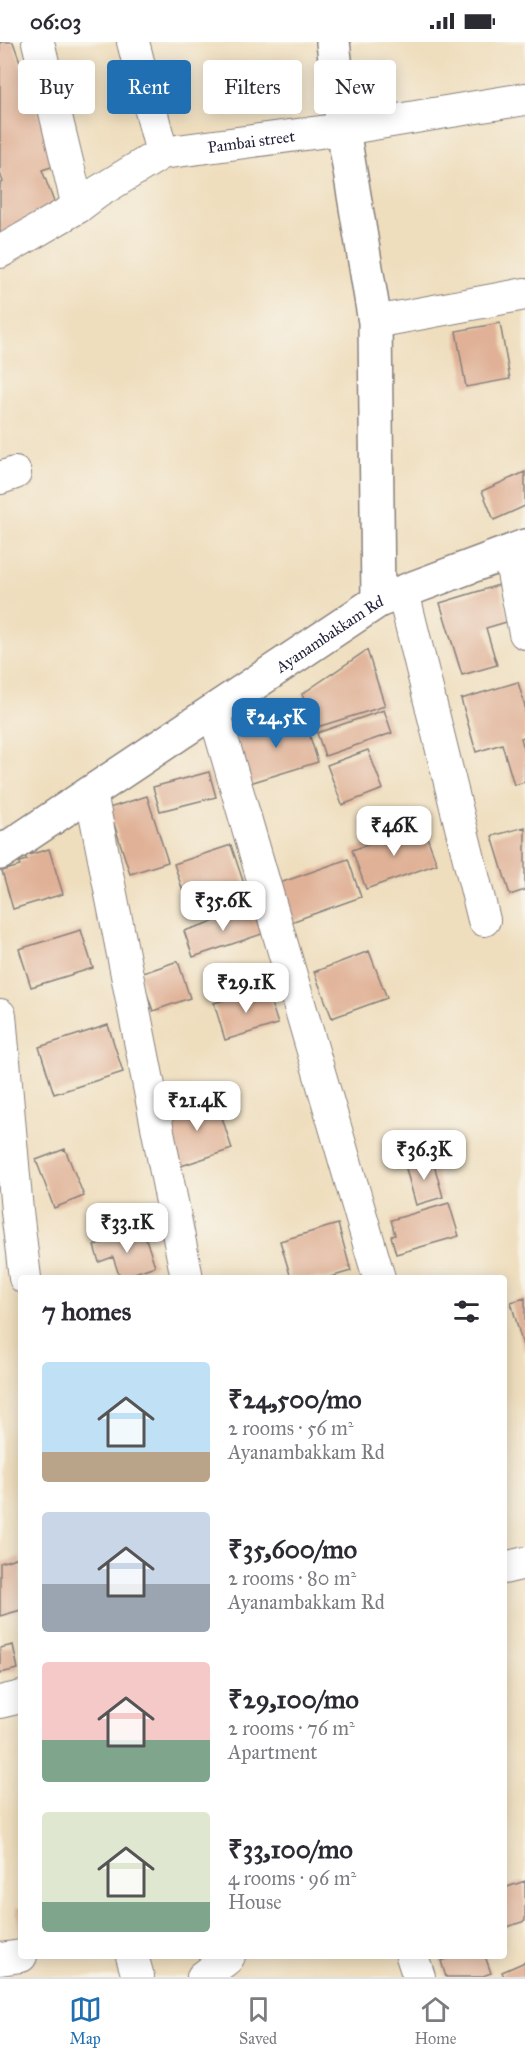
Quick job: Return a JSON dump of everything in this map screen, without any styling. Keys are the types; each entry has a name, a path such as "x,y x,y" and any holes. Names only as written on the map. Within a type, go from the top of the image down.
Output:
{"street":[{"path":"38,42 78,207"},
{"path":"0,252 78,207 98,192 162,153 133,42"},
{"path":"333,42 343,129 375,322 391,597 484,920"},
{"name":"Pambai street","path":"162,153 343,129 525,99"},
{"path":"375,322 525,294"},
{"path":"517,550 525,633"},
{"name":"Ayanambakkam Rd","path":"0,853 391,597 517,550"},
{"path":"214,711 378,1275"},
{"path":"91,793 186,1275"},
{"path":"0,1015 8,1212 24,1275"},
{"path":"0,1702 18,1698"},
{"path":"0,1959 18,1956"},
{"path":"133,1959 138,1977"},
{"path":"203,1977 227,1959"},
{"path":"413,1959 419,1977"}],"building":[{"path":"0,42 13,42 19,60 18,114 39,114 57,165 42,170 59,215 0,236 0,183 3,182 0,173"},
{"path":"500,323 510,379 466,387 456,331"},
{"path":"525,472 525,506 494,520 482,491"},
{"path":"499,585 510,621 486,628 497,665 462,675 440,603"},
{"path":"367,650 385,706 314,728 302,694"},
{"path":"518,682 525,706 525,737 521,738 525,753 525,782 514,785 502,744 476,752 461,699"},
{"path":"384,710 392,733 325,756 317,733"},
{"path":"303,714 318,762 250,783 235,735"},
{"path":"368,750 383,789 342,805 327,765"},
{"path":"209,772 216,797 160,811 153,787"},
{"path":"147,796 168,862 130,874 109,808"},
{"path":"423,826 437,864 366,889 352,850"},
{"path":"525,827 525,890 510,895 492,836"},
{"path":"231,845 244,884 187,903 174,864"},
{"path":"49,849 63,894 13,909 2,871 20,866 19,862 27,860 25,856"},
{"path":"348,859 361,897 291,922 277,884"},
{"path":"254,908 262,934 193,957 184,931"},
{"path":"81,930 93,968 31,987 19,949"},
{"path":"369,951 387,998 332,1018 314,972"},
{"path":"178,961 190,998 153,1011 140,974"},
{"path":"266,987 278,1024 225,1040 214,1003"},
{"path":"108,1025 123,1072 54,1094 39,1047"},
{"path":"216,1098 232,1149 178,1167 162,1116"},
{"path":"65,1149 84,1196 54,1208 36,1160"},
{"path":"432,1157 443,1197 416,1205 405,1165"},
{"path":"449,1203 459,1236 396,1254 391,1236 395,1235 391,1220"},
{"path":"338,1224 351,1271 337,1275 290,1275 280,1241"},
{"path":"143,1230 155,1266 129,1275 119,1275 113,1257 99,1262 94,1246"},
{"path":"525,1298 525,1350 524,1350 511,1302"},
{"path":"18,1557 18,1611 0,1616 0,1563"},
{"path":"13,1645 18,1669 0,1673 0,1648"},
{"path":"525,1881 525,1921 507,1927 507,1887"},
{"path":"486,1959 491,1973 480,1977 446,1977 441,1961"},
{"path":"525,1962 525,1977 504,1977 502,1972"}]}
